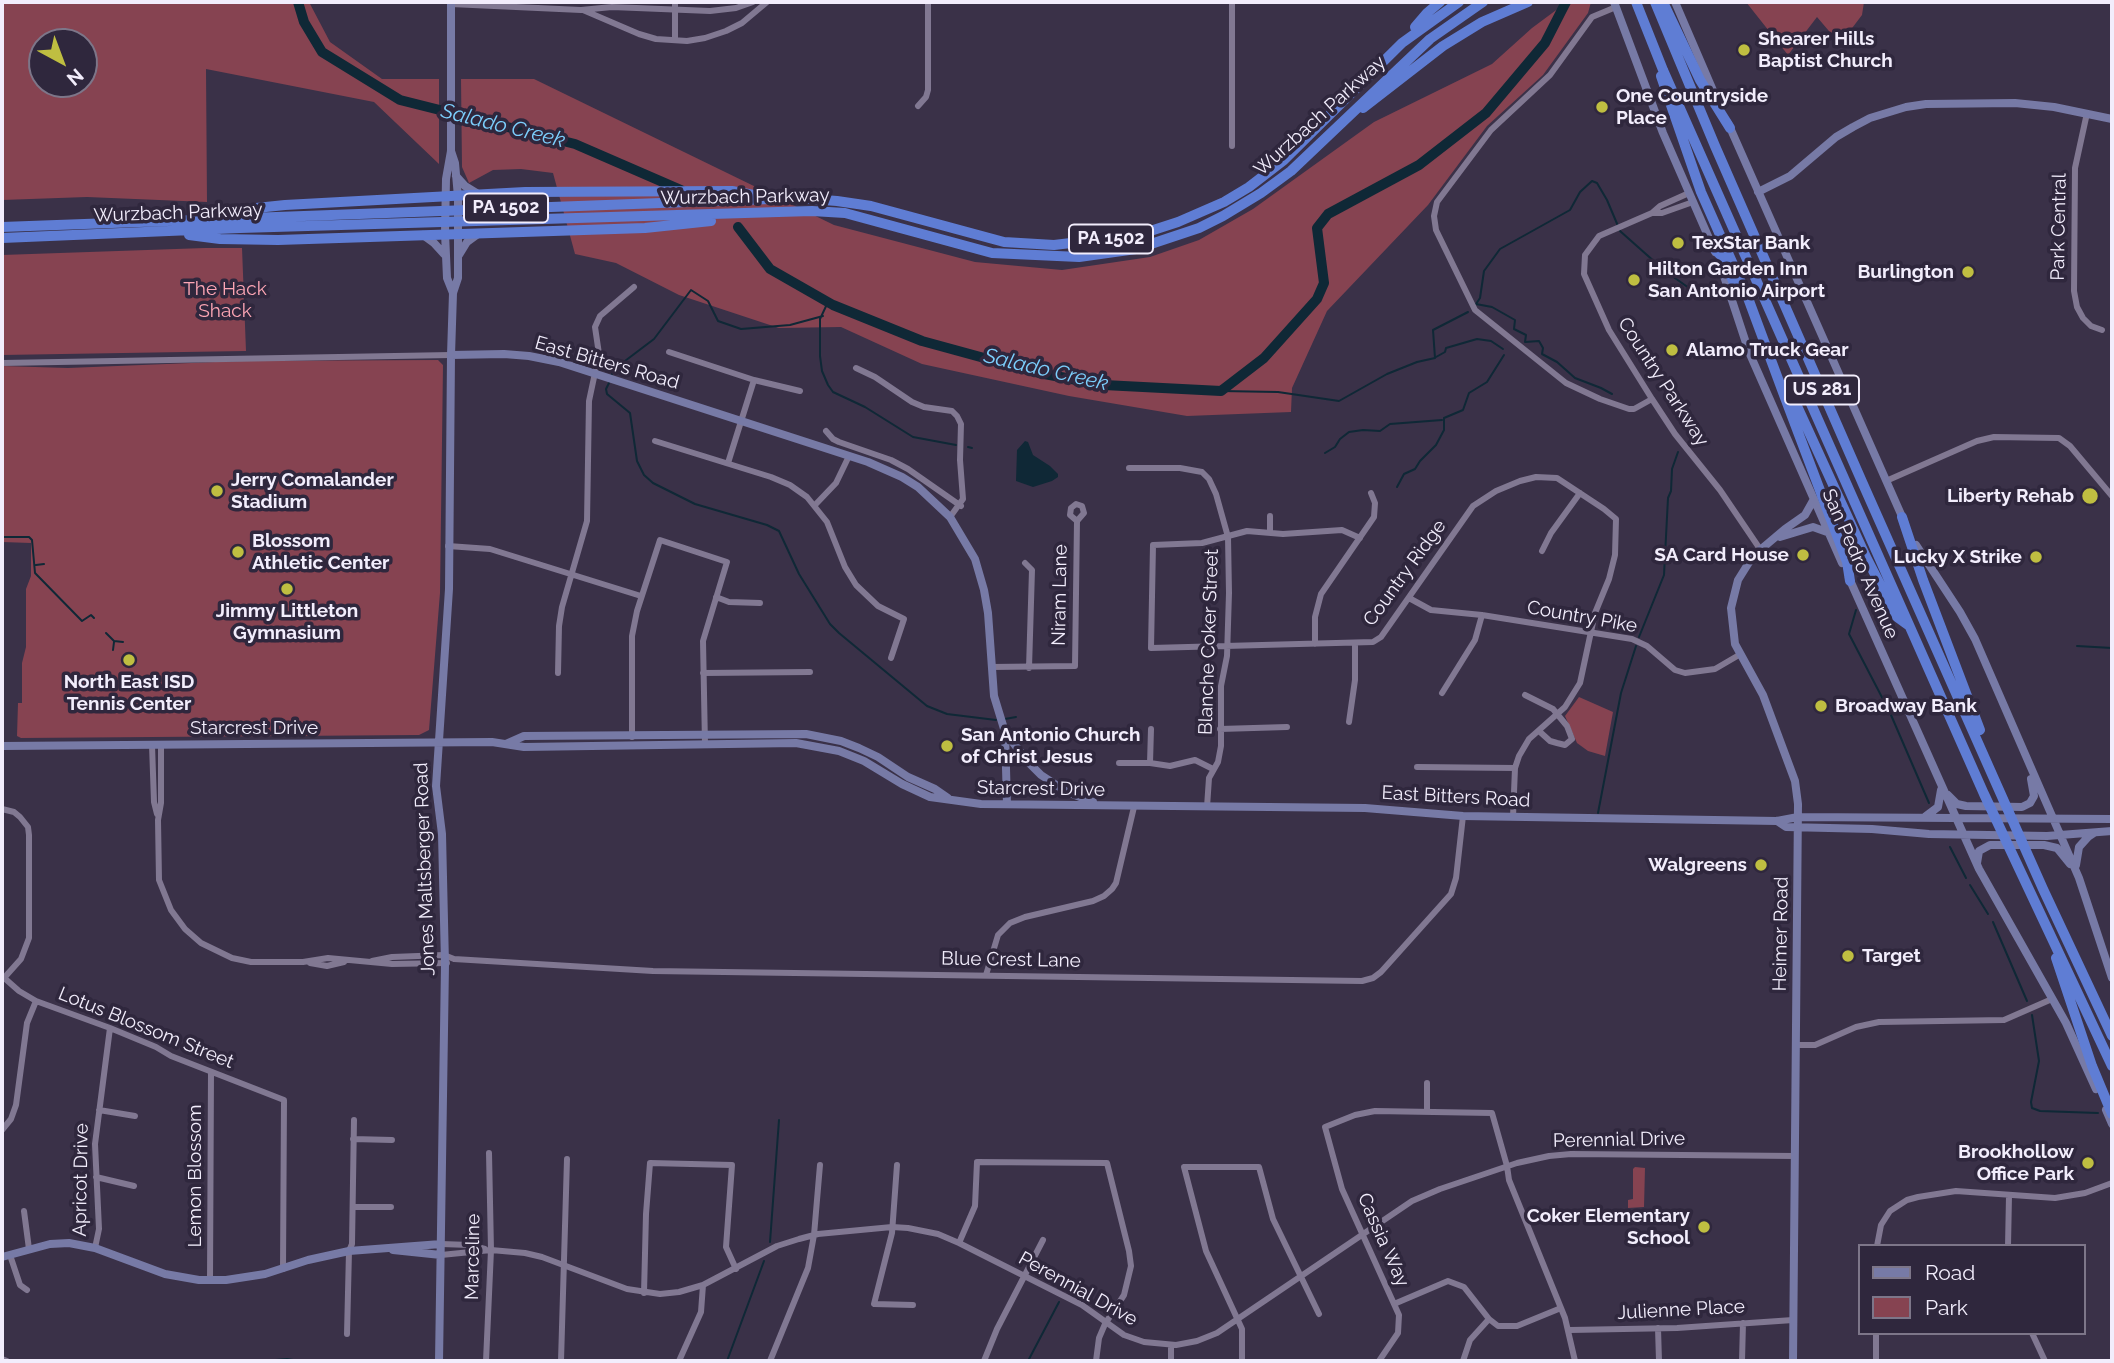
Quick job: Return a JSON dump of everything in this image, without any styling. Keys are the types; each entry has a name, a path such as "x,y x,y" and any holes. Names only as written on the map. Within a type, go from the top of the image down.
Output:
{"highway":[{"path":"1402,43 1440,2"},
{"name":"Wurzbach Parkway","path":"2,227 160,226 799,198 871,206 1004,242 1054,245 1138,235 1178,222 1224,202 1250,187 1284,160 1402,43 1459,2"},
{"name":"Wurzbach Parkway","path":"239,223 812,211 845,214 992,253 1079,257 1136,249 1167,240 1223,216 1291,171 1430,39 1483,2"},
{"path":"1375,94 1482,22 1528,2"},
{"name":"US 281","path":"1636,2 1984,794 2112,1066"},
{"name":"US 281","path":"1655,2 1759,246 1993,776 2112,1037"},
{"path":"1663,2 1700,80 1730,128"},
{"path":"1655,50 1664,89 1681,138 1784,395 1847,562 1850,581"},
{"path":"160,226 275,205 525,192 732,191 774,199"},
{"path":"423,199 432,208 432,222 423,235"},
{"path":"160,226 220,239 278,240 645,228 762,213"},
{"name":"Wurzbach Parkway","path":"2,238 160,226"},
{"path":"1713,247 1722,257 1793,395 1866,557 1897,617 1910,626"},
{"path":"1902,517 1979,728 1993,776"},
{"path":"2049,933 2088,1055 2112,1119"}],"main road":[{"path":"1675,2 1902,517 1921,555 1968,627 2030,765 2079,878 2112,978"},
{"name":"Jones Maltsberger Road","path":"451,3 451,151 446,179 445,256 447,278 453,293"},
{"name":"San Pedro Avenue","path":"1615,5 1656,115 1713,247 1749,352 1941,787 1977,865 2075,1041 2112,1119"},
{"path":"1758,192 1790,176 1836,137 1853,127 1880,114 1906,107 1926,104 2015,103 2054,107 2112,119"},
{"name":"Jones Maltsberger Road","path":"439,1361 444,959 442,834 436,786 449,589 451,355 453,293 458,278 458,197 455,163 451,151"},
{"path":"456,176 468,188 481,195"},
{"path":"423,199 436,191 446,179"},
{"path":"458,258 467,242 482,232"},
{"path":"423,235 445,256"},
{"name":"East Bitters Road","path":"451,355 529,356 742,421 849,456 902,477 932,498 950,517 971,551 984,590 994,696 1005,732"},
{"name":"Heimer Road","path":"1793,1361 1798,817 1795,781 1790,766 1763,695 1739,654 1732,627 1733,600 1742,571 1760,549 1805,516 1814,499"},
{"name":"Heimer Road","path":"1777,537 1815,527 1822,528 1830,536"},
{"path":"1005,732 1007,804"},
{"path":"1005,732 1028,762 1056,786 1090,802 1134,807"},
{"name":"Starcrest Drive","path":"506,744 524,736 806,734 838,740 859,748 908,777 935,789 948,799"},
{"path":"835,750 838,740"},
{"name":"Starcrest Drive","path":"2,746 438,743 506,744 524,747 796,743 835,750 864,761 930,797 981,804 1134,807"},
{"path":"884,773 890,765"},
{"path":"1941,787 1953,800 1966,807 2024,807 2035,794 2029,775 2030,765"},
{"path":"1925,817 1939,804 1941,787"},
{"name":"East Bitters Road","path":"1134,807 1366,808 1463,816 1777,821 1798,817 2112,819"},
{"name":"East Bitters Road","path":"1777,821 1786,827 1963,834 2061,835 2112,831"},
{"path":"2079,878 2076,862 2078,849 2088,837 2098,832"},
{"path":"1977,865 1979,851 1990,845 2048,845 2059,850 2079,878"},
{"path":"6,1256 61,1243 95,1248 153,1271 210,1280 243,1279 349,1251 441,1244"},
{"path":"380,1249 441,1255"}],"street":[{"path":"675,2 675,40"},
{"path":"451,3 581,10 612,7 675,11 724,10 752,2"},
{"path":"581,10 639,34 675,40 705,38 726,31 742,23 767,2"},
{"path":"918,106 928,90 928,2"},
{"path":"1232,2 1232,146"},
{"path":"1615,5 1592,17 1549,75 1491,130 1437,202 1434,209 1435,224 1475,310 1550,373 1566,383 1623,407 1634,409 1652,399"},
{"name":"Park Central","path":"2087,113 2075,168 2074,291 2077,307 2083,318 2091,326 2102,330"},
{"name":"Country Parkway","path":"1691,197 1660,206 1652,213 1599,236 1585,255 1584,274 1609,330 1652,399 1760,549"},
{"path":"558,673 559,626 587,521 589,401 599,354 595,336 598,319 634,288"},
{"path":"668,352 754,380 800,391"},
{"name":"East Bitters Road","path":"2,363 451,355"},
{"path":"856,368 918,405 952,411 957,416 961,428 963,499 961,506 950,517"},
{"path":"728,463 754,380"},
{"path":"826,430 839,442 891,460 908,469 961,506"},
{"path":"1886,481 1971,443 1994,436 2060,438 2070,446 2112,496"},
{"path":"655,441 781,481 799,491 815,505 832,531 845,567 856,585 878,606 904,620 891,658"},
{"path":"815,505 836,483 849,456"},
{"name":"Blanche Coker Street","path":"1129,468 1180,468 1202,472 1209,479 1216,494 1228,537 1227,646 1221,686 1222,746 1208,784 1207,807"},
{"name":"Country Ridge","path":"1228,537 1202,543 1153,545 1151,648 1373,642 1381,637 1479,502 1501,488 1536,477 1557,478 1616,519 1614,565 1595,613 1591,633"},
{"path":"1315,644 1315,617 1321,594 1376,512 1371,493"},
{"path":"1542,551 1551,533 1580,493"},
{"path":"1270,516 1270,533"},
{"name":"Niram Lane","path":"1029,668 1074,666 1077,521"},
{"path":"1228,537 1247,531 1270,533 1342,530 1360,538"},
{"path":"633,746 632,636 641,596 660,540 727,562 703,641 705,745"},
{"path":"448,546 490,549 641,596"},
{"path":"991,667 1029,668 1032,570 1025,563"},
{"path":"716,597 729,601 760,603"},
{"name":"Country Pike","path":"1409,598 1431,610 1482,615 1632,639 1647,646 1675,670 1685,673 1714,669 1739,654"},
{"path":"1442,693 1475,640 1482,615"},
{"path":"1513,817 1515,768 1526,744 1558,714 1580,683 1591,633"},
{"path":"1349,722 1356,680 1355,644"},
{"path":"703,673 810,672"},
{"path":"1525,695 1549,705 1558,714 1572,739 1569,744 1550,740 1539,731"},
{"path":"1220,729 1287,727"},
{"path":"1150,763 1151,729"},
{"name":"Blue Crest Lane","path":"157,745 161,803 158,820 159,880 171,910 185,929 201,943 232,958 251,962 303,962 327,966 392,957 653,971 1362,981 1373,978 1389,964 1454,888 1463,816"},
{"path":"1119,763 1170,766 1195,760 1213,769"},
{"path":"1417,768 1515,768"},
{"path":"986,975 999,935 1010,923 1093,901 1112,889 1116,883 1134,807"},
{"path":"2,808 14,812 26,824 29,835 29,938 22,959 3,977"},
{"name":"Lotus Blossom Street","path":"3,977 36,1001 110,1028 284,1100 283,1269"},
{"path":"1796,1045 1815,1045 1856,1027 1880,1022 2004,1020 2052,999"},
{"path":"2,1130 11,1119 16,1105 27,1023 36,1001"},
{"name":"Apricot Drive","path":"95,1248 99,1229 95,1143 110,1028"},
{"name":"Lemon Blossom","path":"210,1280 211,1072"},
{"path":"1427,1083 1427,1112 1492,1112 1509,1180 1570,1330 1575,1361"},
{"path":"99,1110 135,1116"},
{"name":"Cassia Way","path":"1379,1361 1398,1333 1400,1323 1342,1189 1325,1127 1368,1112 1427,1112"},
{"path":"348,1334 354,1121"},
{"path":"353,1139 391,1140"},
{"name":"Marceline","path":"486,1361 491,1250 489,1153"},
{"name":"Perennial Drive","path":"441,1244 525,1253 644,1293 672,1293 703,1285 777,1246 814,1235 892,1227 923,1230 960,1243 1087,1308 1105,1324 1133,1339 1171,1345 1207,1338 1426,1194 1507,1166 1571,1154 1795,1156"},
{"path":"561,1361 567,1159"},
{"path":"960,1243 975,1206 977,1162 1107,1163 1129,1251 1130,1266 1124,1295 1105,1324 1096,1361"},
{"path":"644,1293 650,1163 732,1165 726,1247 736,1269"},
{"path":"770,1361 808,1268 814,1235 820,1165"},
{"path":"898,1165 892,1227 874,1304 913,1305"},
{"path":"1242,1361 1243,1334 1239,1319 1206,1251 1184,1167 1259,1167 1272,1219 1319,1314"},
{"path":"96,1177 134,1186"},
{"path":"1877,1244 1878,1233 1885,1217 1907,1200 1956,1191 2055,1198 2085,1193 2112,1183"},
{"path":"2008,1244 2009,1196"},
{"path":"353,1207 391,1207"},
{"path":"24,1211 29,1249"},
{"path":"984,1361 1043,1240"},
{"name":"Perennial Drive","path":"441,1255 491,1250"},
{"path":"6,1256 20,1284 27,1290"},
{"path":"1394,1304 1448,1281 1468,1290 1489,1320 1499,1326 1509,1328 1561,1308"},
{"path":"679,1361 701,1312 703,1285"},
{"path":"1463,1361 1469,1340 1489,1320"},
{"name":"Julienne Place","path":"1570,1330 1793,1320"},
{"path":"1742,1361 1743,1323"},
{"path":"1658,1328 1659,1361"},
{"path":"1876,1335 1876,1360"},
{"path":"2033,1335 2045,1361"},
{"path":"1171,1345 1171,1361"},
{"path":"2,1359 7,1361"}],"green space":[{"path":"2,2 309,2 330,42 382,79 439,79 439,164 374,102 206,69 207,202 87,197 2,200"},
{"path":"1567,2 1591,2 1588,13 1543,75 1487,126 1428,205 1327,311 1292,388 1291,412 1187,416 1069,396 922,364 841,327 779,328 679,295 616,263 575,254 553,173 521,169 493,170 469,183 462,167 461,79 534,79 834,225 975,262 1062,270 1150,257 1199,240 1253,209 1374,122 1492,64 1532,28"},
{"path":"1746,2 1864,2 1862,15 1840,44 1817,17 1788,55"},
{"name":"The Hack Shack","path":"242,248 246,351 2,355 2,255"},
{"name":"Blossom Athletic Center","path":"438,360 443,365 440,593 429,730 419,735 17,736 18,703 22,703 26,589 31,576 31,543 2,542 2,366 68,368 240,361"},
{"path":"1579,697 1613,712 1605,756 1588,751 1577,743 1565,716"},
{"path":"1635,1167 1645,1168 1644,1207 1628,1208 1628,1200 1633,1199"}],"water":[{"path":"1025,441 1028,442 1033,455 1050,466 1058,477 1033,487 1016,481 1017,450"}],"waterway":[{"name":"Salado Creek","path":"298,2 304,22 322,52 400,100 575,144 681,190"},
{"name":"Salado Creek","path":"738,227 770,269 833,305 922,341 1039,373 1104,385 1221,391 1264,358 1317,299 1324,283 1317,228 1328,214 1419,165 1486,113 1545,43 1566,2"},
{"path":"1612,394 1575,378 1557,362 1542,354 1543,348 1539,341 1525,342 1526,335 1514,329 1515,320 1492,307 1476,304 1480,298 1484,271 1500,249 1570,210 1580,192 1592,181 1597,183 1607,200 1618,226"},
{"path":"1620,231 1665,271 1689,288 1712,296"},
{"path":"612,374 617,367 654,339 691,290 708,301 718,321 741,329 790,325 823,316"},
{"path":"828,302 820,319 820,356 822,371 833,392 865,407 913,437 956,445"},
{"path":"1221,391 1278,392 1339,401 1387,374 1435,358 1433,330 1468,312"},
{"path":"1436,357 1445,352 1446,348 1477,339 1491,341 1503,349"},
{"path":"1397,487 1404,474 1415,469 1436,445 1444,430 1444,418 1463,410 1469,393 1487,382 1504,355"},
{"path":"609,383 607,394 630,413 637,461 644,475 653,483 695,504 779,531 799,574 830,624 839,633 927,706 947,714 996,720"},
{"path":"1325,453 1349,432 1380,431 1390,424 1442,420"},
{"path":"968,447 972,448"},
{"path":"1639,637 1664,575 1668,498 1672,469 1678,452"},
{"path":"2,537 29,537 32,540 35,573 82,621 91,615 94,618"},
{"path":"36,565 44,564"},
{"path":"1856,610 1849,634 1886,705"},
{"path":"106,633 114,641 123,642"},
{"path":"113,650 114,642"},
{"path":"1598,813 1621,693 1636,646"},
{"path":"2077,646 2112,648"},
{"path":"1891,715 1929,803"},
{"path":"1005,719 1016,717"},
{"path":"1950,847 1966,878"},
{"path":"1970,885 1988,914"},
{"path":"1993,922 2027,1001"},
{"path":"2032,1015 2039,1061 2032,1108 2040,1111 2098,1113"},
{"path":"770,1242 779,1120"},
{"path":"727,1361 764,1261"},
{"path":"1028,1361 1059,1302"},
{"path":"264,1361 299,1361"}],"place":[{"name":"Shearer Hills Baptist Church","path":"1744,50"},
{"name":"One Countryside Place","path":"1602,107"},
{"name":"TexStar Bank","path":"1678,243"},
{"name":"Burlington","path":"1968,272"},
{"name":"Hilton Garden Inn San Antonio Airport","path":"1634,280"},
{"name":"Alamo Truck Gear","path":"1672,350"},
{"name":"Jerry Comalander Stadium","path":"217,491"},
{"name":"Liberty Rehab","path":"2090,496"},
{"name":"Blossom Athletic Center","path":"238,552"},
{"name":"SA Card House","path":"1803,555"},
{"name":"Lucky X Strike","path":"2036,557"},
{"name":"Jimmy Littleton Gymnasium","path":"287,589"},
{"name":"North East ISD Tennis Center","path":"129,660"},
{"name":"Broadway Bank","path":"1821,706"},
{"name":"San Antonio Church of Christ Jesus","path":"947,746"},
{"name":"Walgreens","path":"1761,865"},
{"name":"Target","path":"1848,956"},
{"name":"Brookhollow Office Park","path":"2088,1163"},
{"name":"Coker Elementary School","path":"1704,1227"}]}
